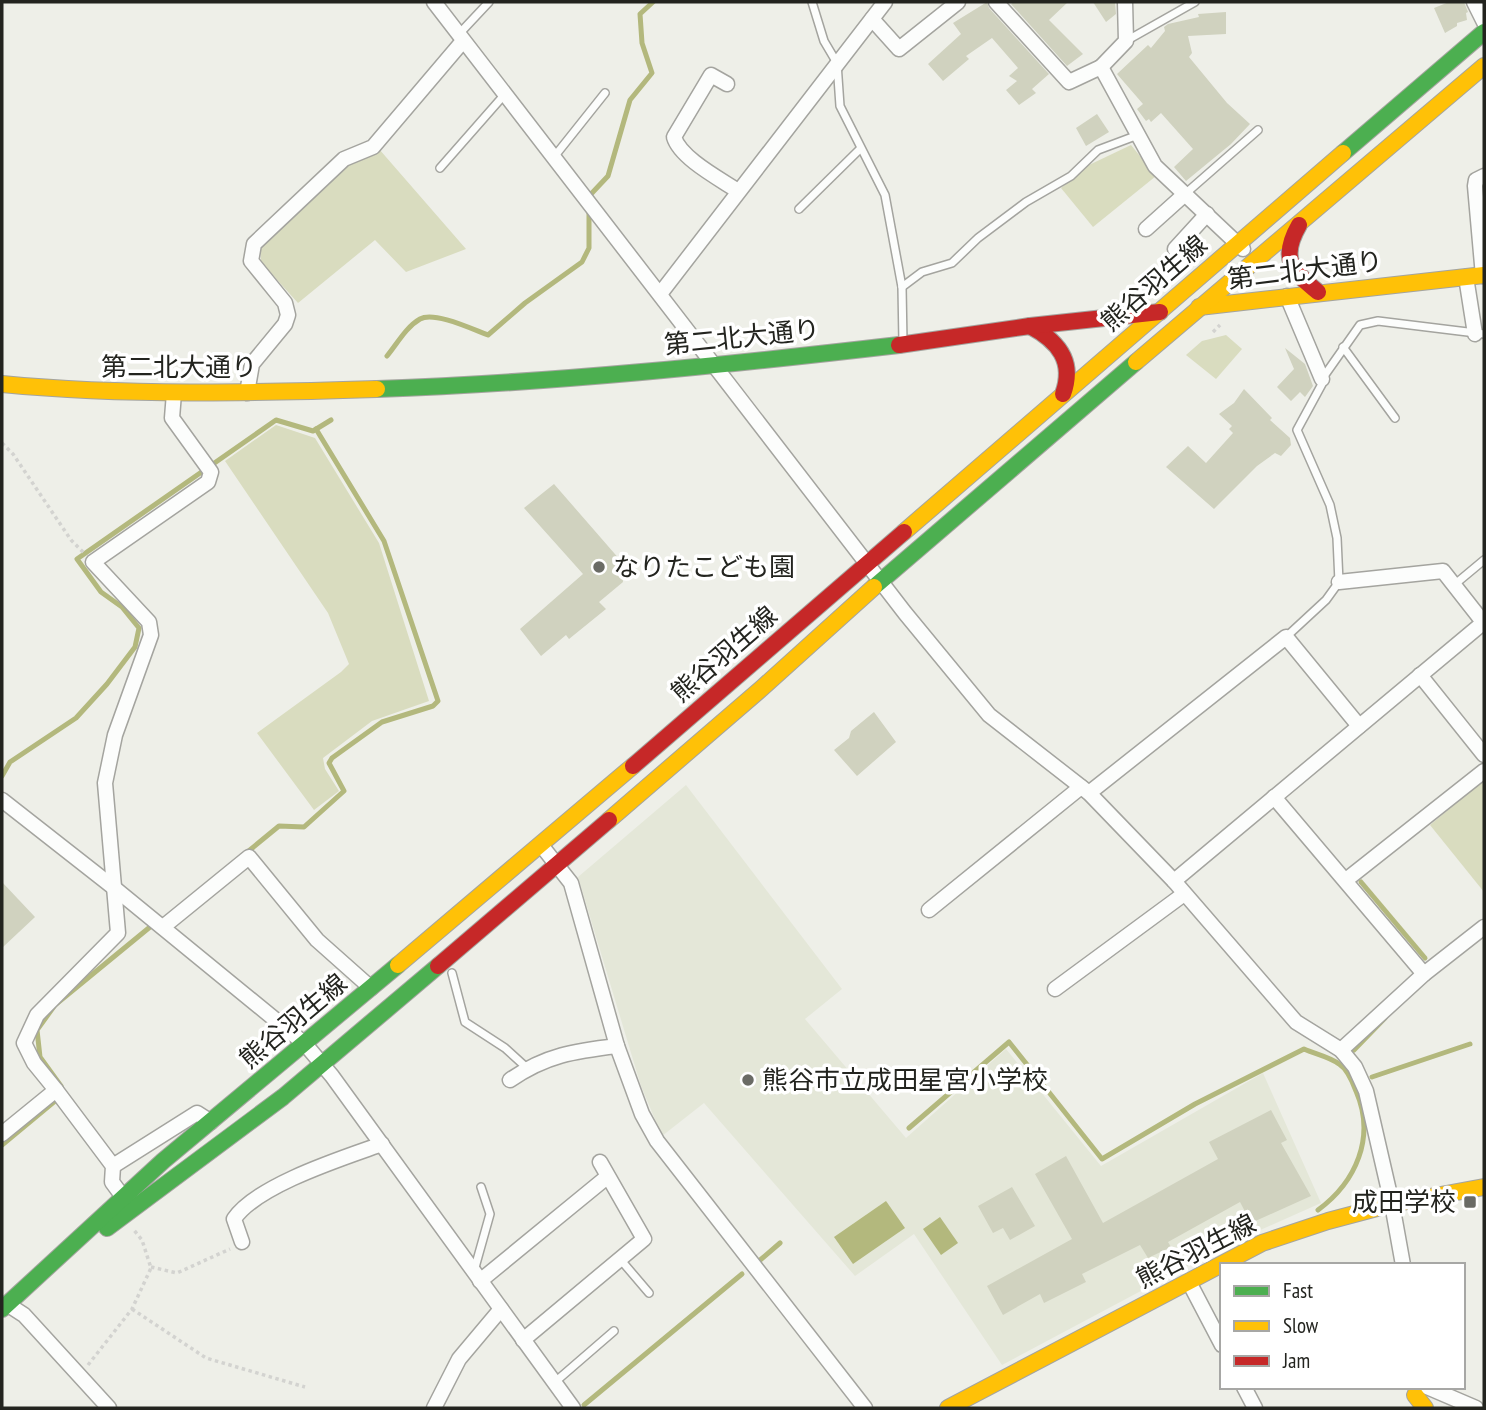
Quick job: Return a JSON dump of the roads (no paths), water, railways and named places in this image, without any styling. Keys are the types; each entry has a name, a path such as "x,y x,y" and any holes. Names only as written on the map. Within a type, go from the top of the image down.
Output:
{"main road":[{"name":"熊谷羽生線","path":"29,1285 123,1197 541,845 1484,32"},
{"name":"熊谷羽生線","path":"3,1304 283,1097 558,864 1253,261 1484,66"},
{"path":"1302,220 1289,240 1289,256 1295,272 1318,292"},
{"name":"第二北大通り","path":"2,384 62,390 174,393 484,385 714,366 903,345 1030,326 1318,292 1478,276"},
{"path":"1030,326 1054,341 1067,365 1069,377 1063,394"},
{"name":"熊谷羽生線","path":"1225,1263 1262,1243 1328,1221 1484,1187"},
{"name":"熊谷羽生線","path":"948,1408 1220,1265"},
{"path":"1417,1394 1425,1408"}],"street":[{"path":"434,2 905,613 989,715 1085,790 1174,881 1296,1022 1341,1050 1355,1068 1366,1091 1403,1263"},
{"path":"660,293 885,2"},
{"path":"872,19 899,49 958,2"},
{"path":"996,2 1069,82 1101,66 1126,41 1125,2"},
{"path":"1474,2 1484,23"},
{"path":"247,393 252,364 285,324 288,314 285,303 251,261 254,244 344,159 373,147 461,38"},
{"path":"1101,66 1155,166 1238,243 1253,261"},
{"path":"727,84 711,75 674,137 676,144 686,155 738,191"},
{"path":"1479,334 1475,186 1476,180 1484,176"},
{"path":"1146,229 1185,194"},
{"path":"1175,249 1207,214"},
{"path":"1287,296 1322,379"},
{"path":"123,1197 112,1182 113,1166 34,1063 24,1043 37,1015 118,933 105,783 115,735 151,635 149,622 93,562 208,482 208,467 173,418 174,393"},
{"path":"1174,881 1484,622 1443,571 1339,582"},
{"path":"929,910 1286,637 1359,726"},
{"path":"1420,676 1484,755"},
{"path":"1346,880 1484,771"},
{"path":"1274,797 1424,974"},
{"path":"2,800 305,1044 382,1144 572,1408"},
{"path":"541,845 571,883 617,1046 642,1114 657,1141 865,1408"},
{"path":"163,927 249,857 317,940 371,988"},
{"path":"1055,989 1184,894"},
{"path":"1341,1050 1424,974 1484,927"},
{"path":"510,1080 527,1068 570,1051 617,1046"},
{"path":"2,1134 55,1090"},
{"path":"113,1166 197,1113 211,1122"},
{"path":"242,1242 234,1219 249,1203 289,1181 382,1144"},
{"path":"523,1340 644,1239 600,1162"},
{"path":"477,1277 607,1177"},
{"path":"1189,1282 1220,1341"},
{"path":"3,1304 24,1315 109,1408"},
{"path":"434,1408 459,1359 501,1309"},
{"path":"1245,1389 1255,1408"},
{"path":"1417,1394 1476,1408"}],"lane":[{"path":"461,38 489,2"},
{"path":"811,2 824,41 837,63 840,106 885,195 902,287 903,345"},
{"path":"1126,41 1195,2"},
{"path":"554,157 605,93"},
{"path":"440,168 505,94"},
{"path":"1185,194 1258,130"},
{"path":"902,287 922,272 952,263 978,237 1026,202 1071,176 1098,150 1138,135"},
{"path":"799,209 860,149"},
{"path":"1286,637 1326,600 1339,582 1337,538 1330,505 1297,430 1322,384 1322,379 1360,325 1378,321 1479,334"},
{"path":"1343,347 1395,418"},
{"path":"1454,585 1484,560"},
{"path":"452,973 465,1022 505,1048 527,1068"},
{"path":"477,1277 490,1214 481,1187"},
{"path":"620,1259 649,1293"},
{"path":"554,1383 614,1331"}],"waterway":[{"path":"592,193 608,176 630,100 652,73 642,43 640,14 653,2"},
{"path":"387,356 410,326 426,317 453,322 488,335 525,303 582,262 589,248 589,211"},
{"path":"2,776 10,762 76,718 107,684 135,647 139,628 122,607 101,592 77,559 276,420 313,431 331,420"},
{"path":"245,854 279,826 304,827 344,791 329,763 332,758 382,722 433,706 438,701 384,541 316,429"},
{"path":"1361,882 1425,958"},
{"path":"61,1086 40,1057 37,1030 55,1005 150,927"},
{"path":"1354,1050 1385,1018"},
{"path":"909,1128 1009,1042 1102,1159 1195,1104 1304,1049 1331,1059 1345,1069 1362,1108 1364,1125 1359,1157 1352,1172 1343,1186 1318,1210"},
{"path":"1372,1077 1470,1044"},
{"path":"2,1145 55,1101"},
{"path":"759,1261 780,1243"},
{"path":"584,1405 742,1274"}],"place":[{"name":"なりたこども園","path":"599,567"},
{"name":"熊谷市立成田星宮小学校","path":"748,1080"},
{"name":"成田学校","path":"1470,1202"}]}
